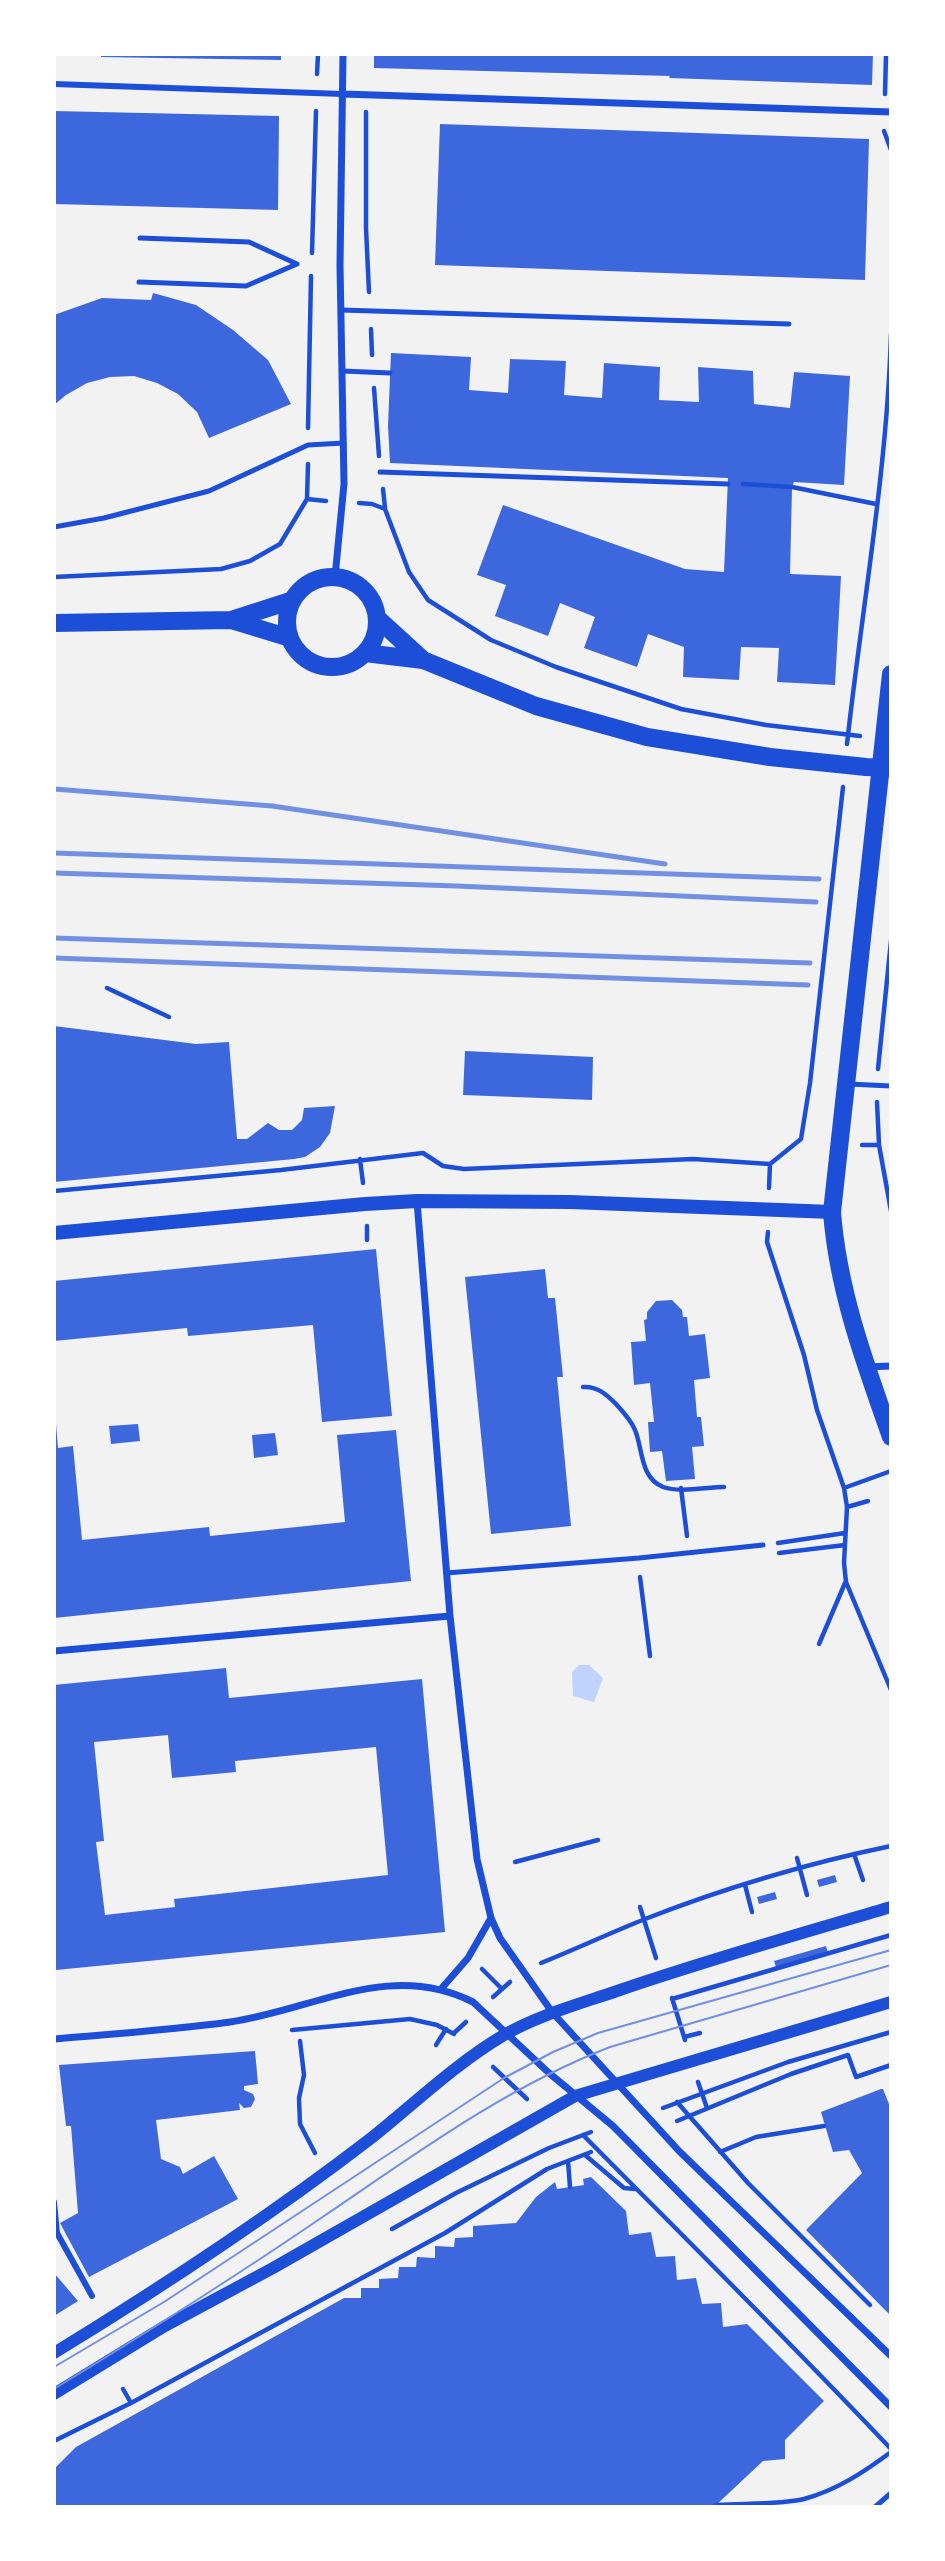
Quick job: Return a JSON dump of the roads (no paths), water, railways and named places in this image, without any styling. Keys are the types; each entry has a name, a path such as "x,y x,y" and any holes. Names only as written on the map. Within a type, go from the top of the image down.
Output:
{"main road":[{"path":"324,577 335,577 359,585 375,605 376,631 365,653 345,665 323,666 303,656 290,638 287,625 293,600 306,585 324,577"},
{"path":"54,623 230,620 293,600"},
{"path":"377,618 423,660"},
{"path":"230,620 290,638"},
{"path":"365,653 423,660 536,706 647,737 770,757 891,768"},
{"path":"891,674 832,1212 842,1288 891,1437"},
{"path":"54,1233 417,1201 570,1202 832,1212"}],"street":[{"path":"335,577 343,502 344,443 341,310 343,54"},
{"path":"54,84 891,112"},
{"path":"417,1201 450,1616 477,1859 491,1918 500,1938 552,2012 679,2151 891,2356"},
{"path":"866,1367 891,1366"},
{"path":"54,1651 450,1616"},
{"path":"54,2353 167,2281 284,2201 369,2139 451,2071 505,2034 552,2012 647,1980 891,1907"},
{"path":"441,1989 468,1958 491,1918"},
{"path":"54,2039 232,2021 371,1988 405,1984 441,1989 473,2003 575,2096 614,2126 891,2407"},
{"path":"54,2394 164,2326 273,2268 575,2096 891,2002"},
{"path":"54,2202 57,2233 92,2296"}],"lane":[{"path":"139,282 246,286 297,264 249,242 140,238"},
{"path":"341,310 789,324"},
{"path":"342,371 390,373"},
{"path":"54,527 104,519 209,491 308,445 344,443"},
{"path":"380,472 728,484"},
{"path":"846,1084 891,1086"},
{"path":"446,1573 763,1545"},
{"path":"875,2507 891,2493"}],"water":[{"path":"579,1665 589,1665 603,1678 594,1702 573,1696 572,1672"}],"tram line":[{"path":"54,2367 164,2302 504,2078 553,2052 598,2033 891,1950"},
{"path":"54,2389 226,2281 429,2144 535,2081 610,2047 891,1965"}],"railway":[{"path":"54,789 272,806 665,864"},
{"path":"54,853 819,879"},
{"path":"54,873 457,886 816,902"},
{"path":"54,938 810,963"},
{"path":"54,958 808,985"}]}
